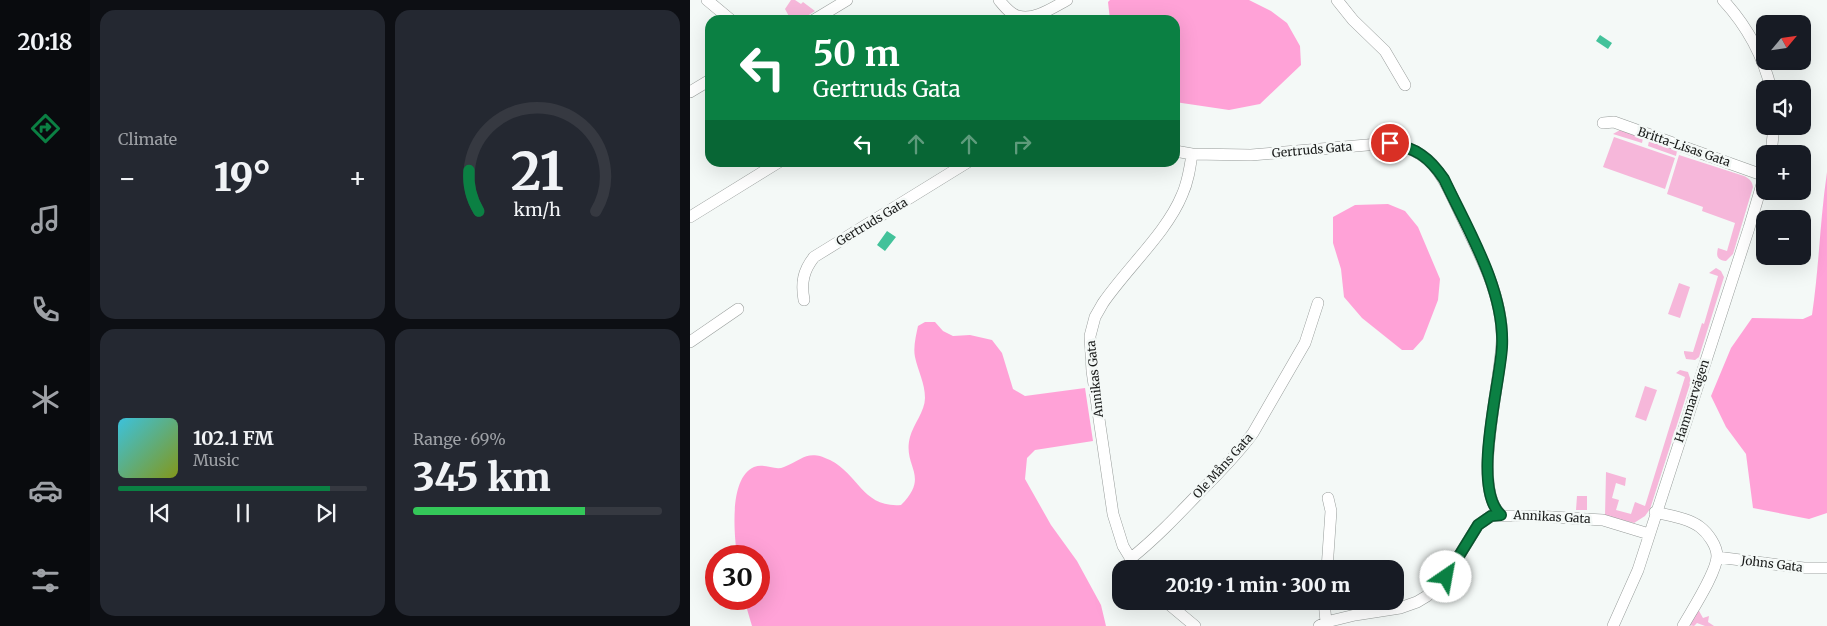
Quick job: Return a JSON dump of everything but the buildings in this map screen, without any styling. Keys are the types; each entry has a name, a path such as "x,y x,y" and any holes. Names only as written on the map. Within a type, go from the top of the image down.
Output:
{"street":[{"path":"707,0 726,15"},
{"path":"822,15 847,0"},
{"path":"999,0 1016,15"},
{"path":"1033,15 1042,13 1067,0"},
{"path":"1337,0 1353,20 1385,51 1405,85"},
{"path":"1723,0 1742,23 1754,42 1763,62 1768,80"},
{"path":"690,92 705,83"},
{"name":"Britta-Lisas Gata","path":"1603,123 1614,122 1756,172"},
{"name":"Gertruds Gata","path":"1180,152 1192,154 1251,155 1390,143 1415,151 1432,163 1444,179 1456,204 1488,272 1499,303 1502,347 1487,470 1492,504 1501,515"},
{"name":"Annikas Gata","path":"1130,559 1123,546 1113,514 1092,371 1090,336 1095,317 1104,303 1168,221 1177,206 1188,179 1192,154"},
{"path":"690,217 771,167"},
{"name":"Gertruds Gata","path":"804,300 803,278 808,265 814,257 960,167"},
{"name":"Hammarvägen","path":"1613,626 1638,570 1757,200"},
{"name":"Ole Måns Gata","path":"1130,559 1152,541 1243,447 1305,343 1318,303"},
{"path":"690,342 738,309"},
{"path":"1328,498 1331,511 1328,560"},
{"path":"1656,512 1687,520 1700,527 1713,543 1717,558 1712,574 1683,626"},
{"name":"Annikas Gata","path":"1323,624 1355,615 1400,608 1427,596 1446,577 1478,525 1491,516 1603,520 1649,534"},
{"name":"Johns Gata","path":"1717,558 1804,568 1827,568"},
{"path":"1176,610 1195,626"},
{"path":"1323,624 1324,610"}],"shaded area":[{"path":"791,0 795,0 801,4 803,2 815,11 809,15 788,15 785,9"},
{"path":"1110,0 1249,0 1271,11 1287,23 1300,46 1301,65 1260,104 1229,110 1180,103 1180,15 1109,15 1108,2"},
{"path":"1600,35 1612,43 1608,49 1596,41"},
{"path":"1620,130 1643,138 1642,143 1613,134"},
{"path":"1614,137 1675,158 1665,189 1603,167"},
{"path":"1649,141 1677,151 1676,156 1648,146"},
{"path":"1679,155 1744,176 1752,183 1753,187 1733,254 1726,261 1718,257 1718,248 1727,251 1735,223 1702,211 1703,207 1667,194"},
{"path":"1827,172 1827,513 1809,519 1753,508 1746,454 1726,427 1711,396 1731,348 1752,318 1803,319 1812,315"},
{"path":"1388,204 1405,211 1418,227 1440,279 1438,300 1423,339 1413,350 1402,350 1362,318 1344,297 1341,269 1333,243 1333,217 1355,205"},
{"path":"887,231 896,237 885,251 877,245"},
{"path":"1716,268 1721,271 1724,277 1699,357 1695,360 1686,359 1684,351 1693,352 1702,323 1704,324 1718,276 1709,273"},
{"path":"1679,283 1690,287 1680,318 1668,314"},
{"path":"925,322 935,322 943,331 953,336 970,335 992,340 1002,353 1013,389 1025,396 1085,388 1093,441 1035,450 1027,458 1025,479 1051,525 1077,561 1101,605 1106,626 752,626 747,610 770,610 770,545 736,545 734,521 740,482 746,473 754,467 781,468 806,456 816,455 840,466 869,496 888,505 901,505 910,495 914,486 914,471 909,456 910,437 923,408 925,398 923,382 914,353 918,326"},
{"path":"1680,370 1688,372 1691,381 1650,509 1645,516 1634,523 1605,516 1606,472 1626,478 1625,486 1616,483 1612,498 1619,500 1616,510 1631,514 1635,502 1645,506 1685,377 1676,373"},
{"path":"1645,386 1657,390 1646,421 1635,417"},
{"path":"1577,496 1587,496 1587,510 1576,510"},
{"path":"1694,610 1699,611 1703,618 1709,616 1708,622 1714,626 1705,626 1697,623 1694,626 1688,625"}],"route":[{"path":"1390,143 1403,146 1424,157 1432,163 1444,179 1488,272 1499,303 1502,347 1487,470 1492,504 1501,515 1491,516 1478,525 1446,577"}]}
